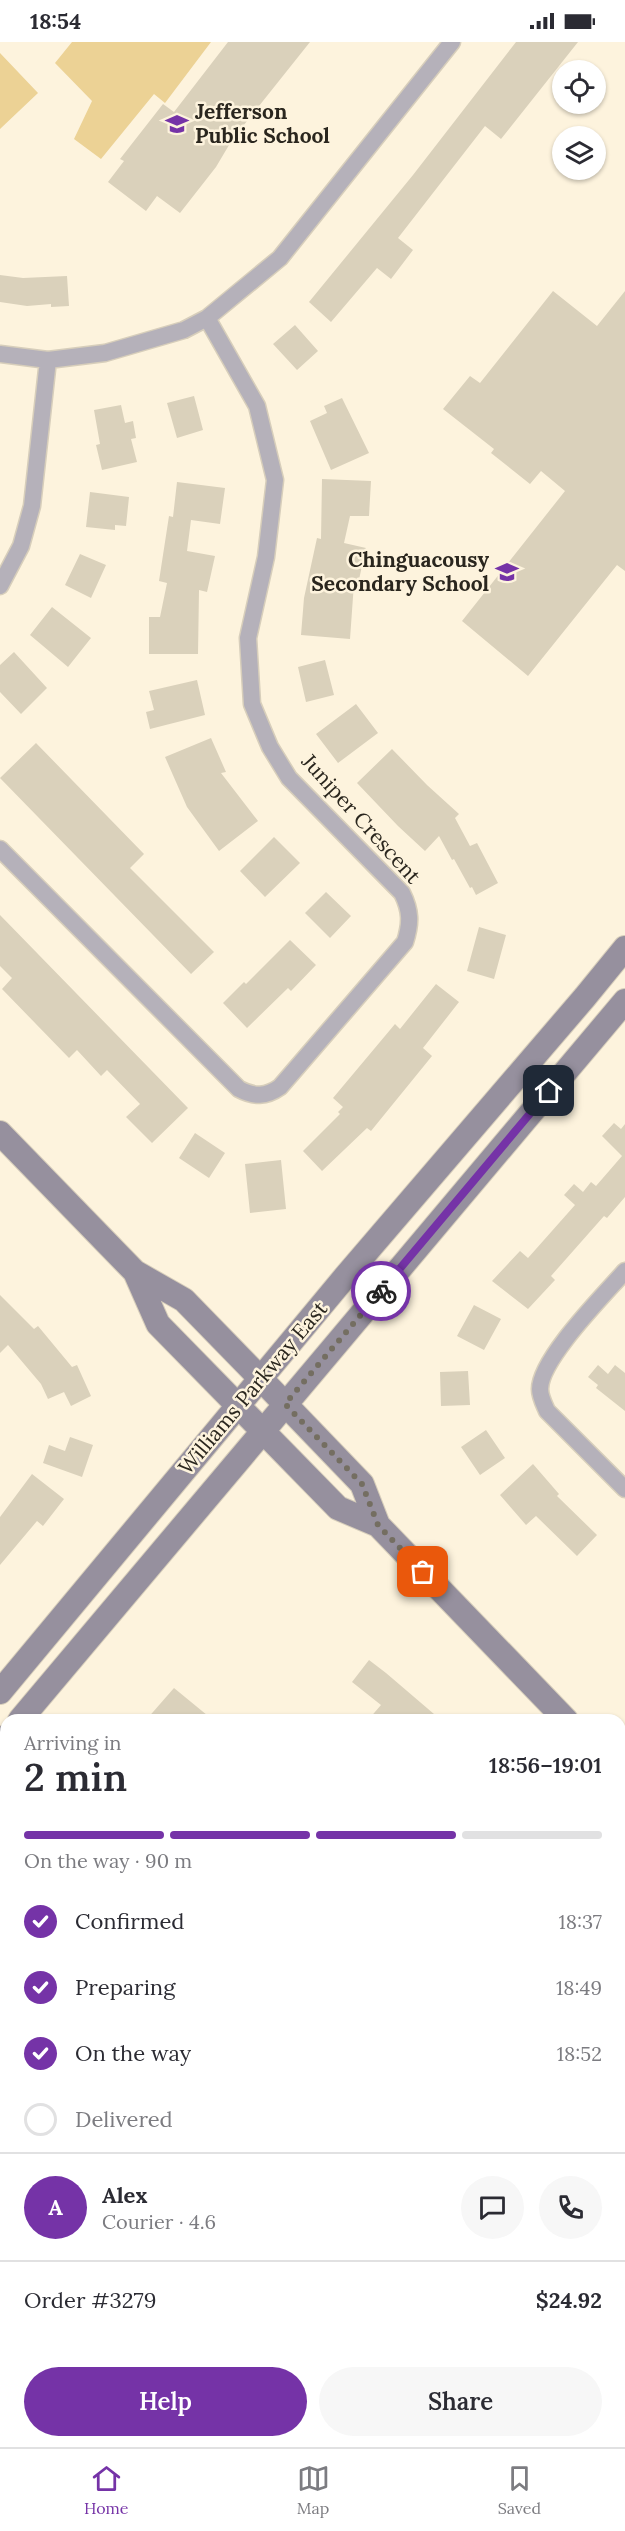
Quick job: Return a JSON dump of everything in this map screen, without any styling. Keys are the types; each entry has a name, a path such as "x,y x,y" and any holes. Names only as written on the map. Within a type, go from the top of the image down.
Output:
{"main road":[{"name":"Williams Parkway East","path":"0,1692 261,1378 625,948"},
{"name":"Williams Parkway East","path":"25,1714 625,1001"},
{"path":"0,1133 135,1272 184,1300 261,1378 362,1484 378,1525 560,1714"},
{"path":"135,1272 158,1324 338,1508 378,1525"}],"street":[{"path":"0,354 48,360 105,353 184,330 207,318 280,258 452,42"},
{"name":"Juniper Crescent","path":"0,849 239,1089 250,1095 268,1095 280,1087 405,942 411,919 409,907 402,893 289,778 270,747 252,704 248,638 266,557 276,480 257,406 207,318"},
{"path":"0,586 21,546 32,506 48,360"},
{"path":"625,1271 544,1369 540,1389 547,1411 625,1489"}],"shaded area":[{"path":"72,42 211,42 165,103 154,94 101,159 74,139 92,101 55,63"},
{"path":"0,53 38,93 0,129"}],"building":[{"path":"228,42 310,42 232,140 216,167 180,213 157,196 146,211 108,182 124,161 120,159 163,104 174,112"},
{"path":"516,42 578,42 564,60 552,60 552,75 501,139 485,126 398,238 413,250 391,279 377,268 331,322 309,302 413,175"},
{"path":"0,275 23,278 67,276 69,306 51,307 51,304 27,306 0,302"},
{"path":"553,291 597,326 625,291 625,571 617,565 528,676 462,621 565,491 541,471 530,484 491,453 494,449 443,409 470,376 480,383"},
{"path":"295,325 318,351 297,370 273,344"},
{"path":"194,396 203,430 177,438 167,403"},
{"path":"342,398 369,453 331,470 310,421 327,413 324,406"},
{"path":"121,405 125,423 133,421 136,438 131,439 137,462 102,470 96,445 100,444 94,410"},
{"path":"322,479 371,481 369,516 350,516 344,543 366,548 358,584 354,583 350,639 301,635 304,598 317,538 321,539"},
{"path":"177,482 225,488 220,524 191,520 187,551 215,556 207,592 199,590 198,654 149,654 149,617 160,617 167,583 159,581 169,516 173,517"},
{"path":"90,492 129,497 126,526 115,525 115,530 86,527"},
{"path":"80,554 106,565 91,598 65,585"},
{"path":"52,607 91,638 68,667 30,635"},
{"path":"14,652 47,688 21,714 0,692 0,665"},
{"path":"325,660 334,695 306,702 298,667"},
{"path":"197,680 205,715 150,729 146,712 154,710 149,691"},
{"path":"356,704 378,733 338,763 316,734"},
{"path":"211,738 226,772 221,773 258,821 219,851 187,807 165,757"},
{"path":"36,743 144,854 130,868 214,952 191,974 0,778"},
{"path":"392,749 459,814 455,818 470,846 477,843 498,883 476,895 439,836 425,851 357,783"},
{"path":"274,837 300,863 265,897 240,871"},
{"path":"326,892 351,916 330,938 305,913"},
{"path":"0,915 188,1108 152,1143 126,1117 140,1104 107,1070 101,1076 77,1050 69,1058 2,989 12,978 0,966"},
{"path":"479,927 506,935 494,979 467,971"},
{"path":"290,940 316,965 291,991 288,988 247,1028 223,1003 244,982 246,984"},
{"path":"436,984 459,1002 423,1048 432,1056 371,1131 367,1128 322,1171 303,1151 340,1114 338,1112 343,1107 333,1098 395,1024 400,1029"},
{"path":"614,1123 621,1129 625,1124 625,1197 607,1218 604,1216 551,1276 555,1280 528,1309 492,1281 520,1251 528,1258 575,1205 564,1195 574,1184 583,1192 591,1182 596,1186 622,1156 602,1136"},
{"path":"195,1133 225,1153 209,1178 179,1158"},
{"path":"281,1160 286,1209 250,1213 245,1164"},
{"path":"0,1295 34,1329 38,1326 72,1367 77,1365 91,1396 71,1406 64,1392 48,1399 41,1384 8,1345 0,1353"},
{"path":"474,1305 501,1319 484,1350 457,1336"},
{"path":"598,1365 608,1374 615,1365 625,1373 625,1411 596,1388 598,1385 588,1377"},
{"path":"468,1371 470,1405 441,1406 440,1372"},
{"path":"486,1430 505,1458 480,1475 461,1447"},
{"path":"70,1437 93,1445 82,1477 43,1463 49,1445 65,1451"},
{"path":"533,1464 559,1494 557,1496 597,1535 577,1556 536,1516 526,1525 500,1495"},
{"path":"32,1474 64,1499 43,1526 37,1521 0,1565 0,1517"},
{"path":"369,1660 434,1714 373,1714 381,1705 352,1682"},
{"path":"174,1688 206,1714 151,1714"}],"way so far":[{"path":"381,1291 285,1404 362,1484 378,1525 423,1572"}],"place":[{"name":"Jefferson Public School","path":"177,124"},
{"name":"Chinguacousy Secondary School","path":"507,572"}],"route":[{"path":"381,1291 549,1091"}]}
